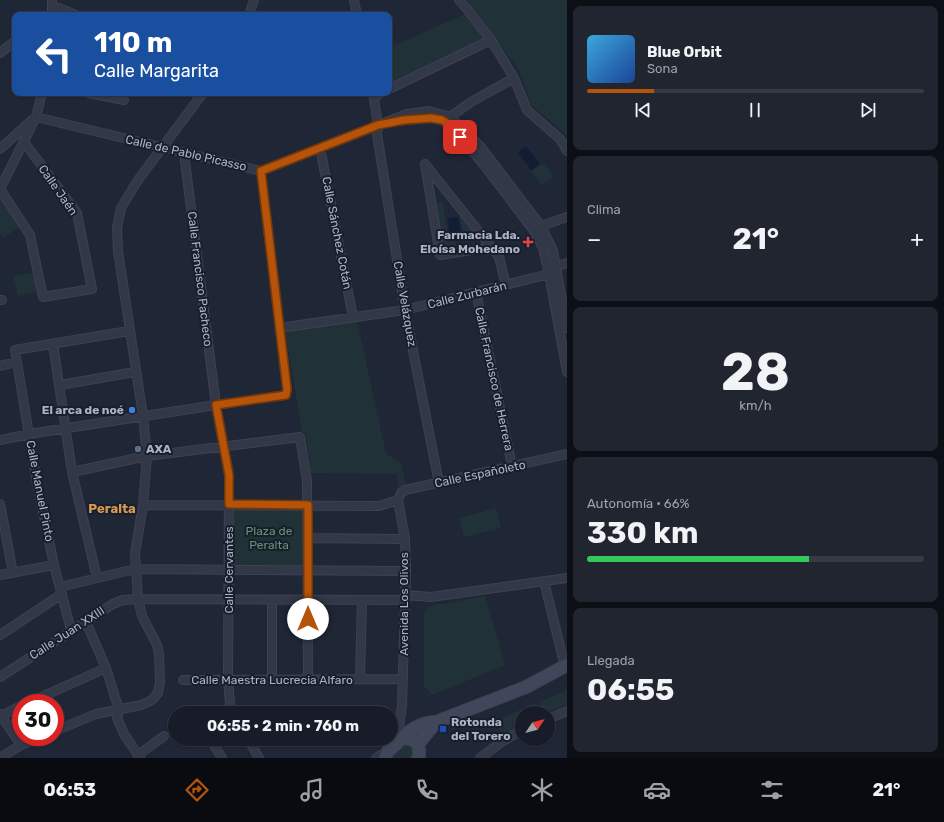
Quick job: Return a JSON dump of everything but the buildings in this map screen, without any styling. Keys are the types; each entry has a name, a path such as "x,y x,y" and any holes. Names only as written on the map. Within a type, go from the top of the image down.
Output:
{"street":[{"path":"250,12 254,0"},
{"path":"354,0 356,12"},
{"path":"459,0 491,40 514,78 527,110 560,139 567,150"},
{"path":"53,8 66,12"},
{"path":"392,88 491,40"},
{"path":"0,53 12,43"},
{"path":"450,117 471,102 514,78"},
{"path":"0,189 36,117 41,96"},
{"path":"104,96 124,100"},
{"path":"64,727 96,714 141,705 152,700 158,693 160,682 159,654 157,645 142,616 138,599 135,569 135,552 147,456 143,416 135,372 118,251 117,228 121,208 138,180 201,96"},
{"name":"Calle Velázquez","path":"376,96 378,125 377,134 405,310 439,483"},
{"name":"Calle de Pablo Picasso","path":"36,117 261,171 407,114 429,111 450,117 480,146 541,226 553,251 567,328"},
{"path":"0,149 36,117"},
{"name":"Calle de Pablo Picasso","path":"378,125 404,120 431,118 442,120 453,127 484,165 534,231 543,248 550,274 567,372"},
{"name":"Calle Jaén","path":"0,189 30,235 43,296 92,289 77,214 24,142"},
{"name":"Calle Sánchez Cotán","path":"320,148 353,317"},
{"name":"Calle Francisco Pacheco","path":"184,152 216,405"},
{"path":"491,247 440,255 425,164 499,257 506,285"},
{"path":"0,440 66,428 286,395 287,389 261,171"},
{"path":"541,226 567,217"},
{"path":"550,274 556,267 567,264"},
{"name":"Calle Zurbarán","path":"279,328 405,310 550,274"},
{"name":"Calle Francisco de Herrera","path":"476,292 512,466"},
{"path":"97,578 72,472 53,344 129,331"},
{"name":"Calle Manuel Pinto","path":"53,344 14,350 36,478 54,565 71,630"},
{"path":"0,366 17,362"},
{"path":"60,385 135,372"},
{"name":"Calle Cervantes","path":"216,405 229,475 228,679 230,706"},
{"path":"72,472 147,456 300,437 307,481 308,505 308,679"},
{"name":"Calle Españoleto","path":"398,500 405,490 567,454"},
{"path":"142,505 229,504 379,506 398,500"},
{"name":"Avenida Los Olivos","path":"398,500 405,539 406,571 402,743"},
{"path":"0,504 14,573"},
{"path":"308,538 405,539"},
{"path":"0,575 54,565"},
{"path":"0,635 61,591 97,578 135,569 406,571"},
{"name":"Calle Juan XXIII","path":"0,677 71,630 113,604 124,600 362,600 431,597 567,578"},
{"path":"376,758 436,722 526,687 566,666 544,581"},
{"path":"272,600 272,679"},
{"path":"360,679 362,600"},
{"path":"86,622 106,668 119,710 117,718 124,734 139,757 164,736"},
{"path":"48,694 106,668"},
{"name":"Calle Maestra Lucrecia Alfaro","path":"183,680 404,679"},
{"name":"Avenida Los Olivos","path":"402,709 402,743"},
{"path":"12,710 1,715 12,732"},
{"path":"555,716 567,711"},
{"path":"480,758 515,734"},
{"path":"402,743 420,749 419,758"},
{"path":"0,758 19,746"},
{"path":"214,746 222,758"},
{"path":"252,746 260,758"}],"green space":[{"path":"467,0 567,0 567,138 564,133 531,105 519,70"},
{"path":"467,13 486,38 392,82 392,47"},
{"path":"543,163 554,176 542,185 531,172"},
{"path":"2,199 20,227 3,238 0,233 0,201"},
{"path":"443,202 449,241 455,240 457,249 442,251 435,203"},
{"path":"459,213 475,232 463,234"},
{"path":"36,272 39,291 18,296 13,276"},
{"path":"357,321 386,453 402,465 406,485 398,490 397,474 311,473 306,433 302,432 285,331"},
{"name":"Plaza de Peralta","path":"233,507 305,508 305,568 233,568"},
{"path":"496,508 501,528 464,537 459,518"},
{"path":"485,596 505,665 432,695 424,686 424,612 430,606"},
{"path":"567,690 567,705 555,709 555,706 541,706 540,702"},
{"path":"535,703 536,706 529,706"},
{"path":"515,712 515,728 502,735 494,722"},
{"path":"406,743 415,748 411,758 390,758 392,754"}],"water":[{"path":"526,146 540,164 531,170 518,152"},
{"path":"458,217 462,238 450,239 448,218"}],"place":[{"name":"Farmacia Lda. Eloísa Mohedano","path":"528,242"},
{"name":"El arca de noé","path":"132,410"},
{"name":"AXA","path":"138,449"},
{"name":"Rotonda del Torero","path":"443,729"}],"district":[{"name":"Peralta","path":"112,508"}],"route":[{"path":"308,619 308,505 229,504 229,475 216,405 286,395 287,389 261,171 378,125 404,120 431,118 442,120 453,127 460,137"}]}
